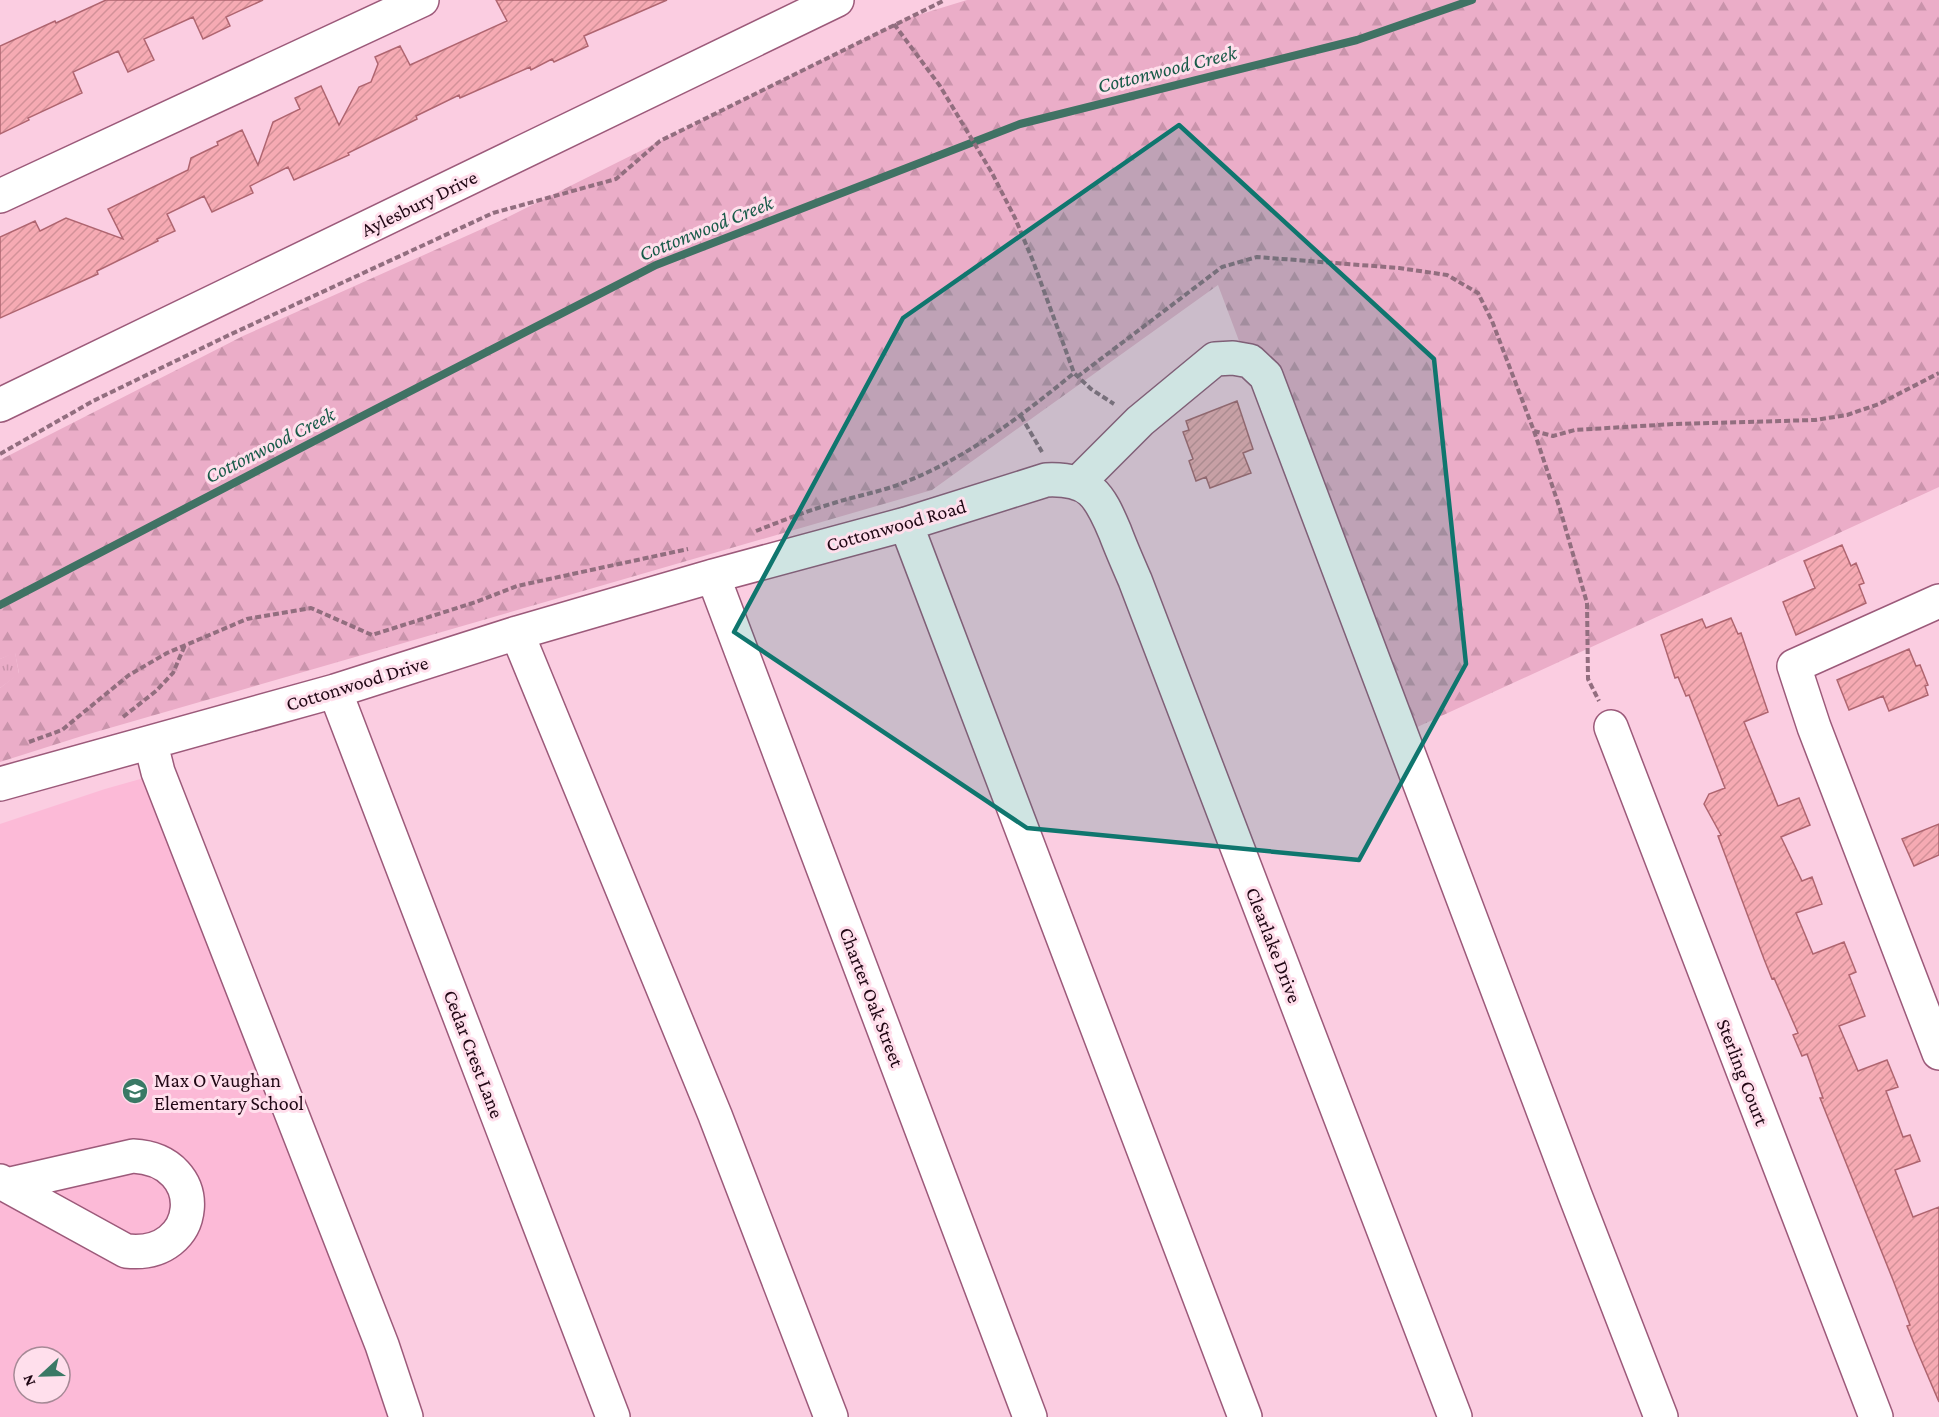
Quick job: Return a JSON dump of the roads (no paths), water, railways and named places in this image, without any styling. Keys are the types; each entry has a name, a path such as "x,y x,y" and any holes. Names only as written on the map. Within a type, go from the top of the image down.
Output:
{"street":[{"path":"0,196 422,0"},
{"name":"Aylesbury Drive","path":"0,405 837,0"},
{"path":"1068,481 1215,359 1233,358 1250,361 1266,376 1661,1417"},
{"name":"Cottonwood Road","path":"713,576 906,524 1046,480 1068,481"},
{"name":"Clearlake Drive","path":"1068,481 1092,491 1103,504 1135,580 1455,1417"},
{"path":"906,524 1245,1417"},
{"name":"Cottonwood Drive","path":"0,784 151,744 335,691 518,633 713,576"},
{"name":"Charter Oak Street","path":"713,576 1030,1417"},
{"path":"1939,601 1794,666 1814,727 1939,1053"},
{"path":"518,633 715,1115 831,1417"},
{"name":"Cedar Crest Lane","path":"335,691 613,1417"},
{"name":"Sterling Court","path":"1611,727 1876,1417"},
{"path":"151,744 162,783 382,1345 406,1417"},
{"path":"133,1156 149,1156 163,1162 175,1172 184,1185 187,1200 186,1216 180,1230 170,1242 141,1253 126,1251 3,1183 133,1156"}],"waterway":[{"name":"Cottonwood Creek","path":"0,605 656,265 1020,124 1357,40 1472,0"}],"place":[{"name":"Max O Vaughan Elementary School","path":"135,1091"}]}
